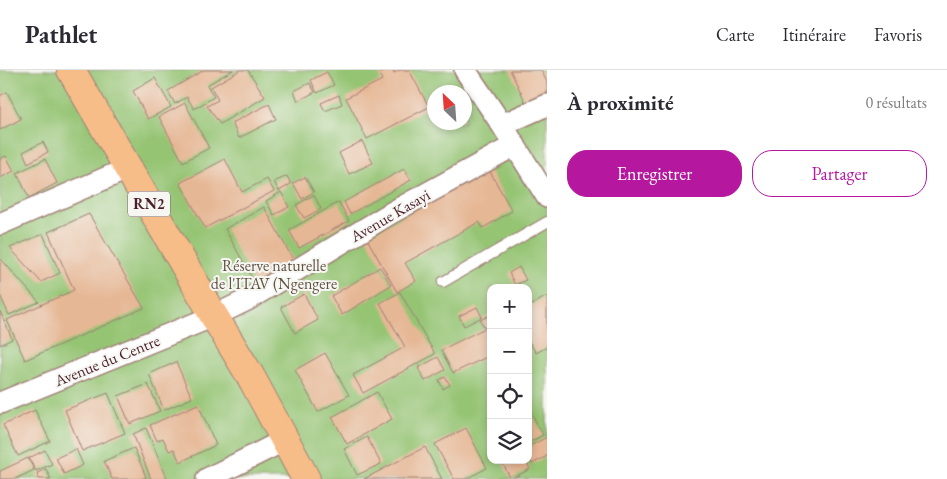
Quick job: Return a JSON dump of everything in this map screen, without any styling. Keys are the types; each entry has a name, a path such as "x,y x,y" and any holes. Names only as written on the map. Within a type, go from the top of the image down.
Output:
{"highway":[{"name":"RN2","path":"71,70 251,377 306,479"}],"street":[{"path":"464,70 502,125 547,197"},
{"path":"502,125 547,105"},
{"name":"Avenue Kasayi","path":"214,316 247,300 391,213 515,145"},
{"path":"0,224 129,168"},
{"name":"Avenue du Centre","path":"0,403 214,316"},
{"path":"207,479 285,440"}],"lane":[{"path":"444,282 547,222"}],"green space":[{"name":"Réserve naturelle de l'ITAV (Ngengere","path":"0,70 547,70 547,479 0,479"}],"building":[{"path":"204,70 233,70 207,85 214,97 194,109 187,97 175,104 168,91"},
{"path":"240,70 248,70 265,97 220,124 207,106 218,100 211,87"},
{"path":"386,70 393,70 394,73 400,70 409,70 427,103 427,108 367,139 346,98 382,80 379,74"},
{"path":"510,70 541,70 547,82 547,97 528,107"},
{"path":"327,72 334,85 317,93 311,80"},
{"path":"155,78 171,107 148,119 133,91"},
{"path":"310,83 315,92 298,101 294,91"},
{"path":"7,92 21,119 0,130 0,96"},
{"path":"339,95 342,104 325,111 321,103"},
{"path":"185,103 209,148 183,162 159,117"},
{"path":"269,104 276,119 239,138 232,123"},
{"path":"362,141 373,163 349,174 339,153"},
{"path":"43,142 48,152 28,163 23,152"},
{"path":"6,156 14,171 0,178 0,159"},
{"path":"45,159 57,183 29,198 17,173"},
{"path":"225,159 242,192 267,179 274,191 205,228 180,183"},
{"path":"488,168 512,211 483,228 479,222 405,263 416,281 397,292 366,237"},
{"path":"404,169 411,180 350,214 344,202"},
{"path":"287,176 291,184 279,191 274,182"},
{"path":"305,177 314,192 302,199 293,183"},
{"path":"281,192 289,207 274,215 266,201"},
{"path":"314,195 321,209 304,218 296,205"},
{"path":"339,202 349,221 299,248 289,230"},
{"path":"264,207 295,263 256,285 225,229"},
{"path":"89,214 144,308 25,360 7,320 74,290 48,232"},
{"path":"43,234 60,273 41,282 10,248"},
{"path":"0,258 39,302 9,315 0,295"},
{"path":"380,267 391,285 342,315 331,296"},
{"path":"519,267 526,280 514,284 509,273"},
{"path":"400,292 435,354 363,393 353,375 405,347 380,303"},
{"path":"304,294 318,320 295,333 281,307"},
{"path":"547,296 547,347 536,353 532,346 532,305"},
{"path":"477,307 482,317 464,326 459,316"},
{"path":"0,311 12,339 0,345"},
{"path":"487,316 487,357 453,373 441,350 485,328 480,320"},
{"path":"325,353 349,395 318,412 295,370"},
{"path":"438,357 445,370 425,381 418,368"},
{"path":"176,362 192,398 164,410 149,374"},
{"path":"445,377 450,385 443,389 439,380"},
{"path":"148,384 160,411 130,424 118,396"},
{"path":"377,392 392,419 347,444 332,417"},
{"path":"108,393 125,433 82,451 65,410"},
{"path":"198,404 216,445 180,462 174,449 169,451 163,438 157,441 150,425"},
{"path":"35,410 50,441 18,456 3,425"},
{"path":"532,414 543,435 532,441"},
{"path":"146,428 167,478 151,479 133,434"},
{"path":"466,428 487,468 466,479 454,479 435,444"},
{"path":"367,437 381,464 357,475 344,449"},
{"path":"547,437 547,456 532,464 532,445"},
{"path":"425,447 442,479 364,479"},
{"path":"134,448 146,477 142,479 112,479 104,461"},
{"path":"76,449 83,465 64,474 56,458"},
{"path":"45,450 52,464 36,471 29,458"},
{"path":"28,458 34,470 15,479 0,479 0,471"},
{"path":"503,464 527,464 530,469 511,479"},
{"path":"46,469 51,479 39,479 37,473"}]}
